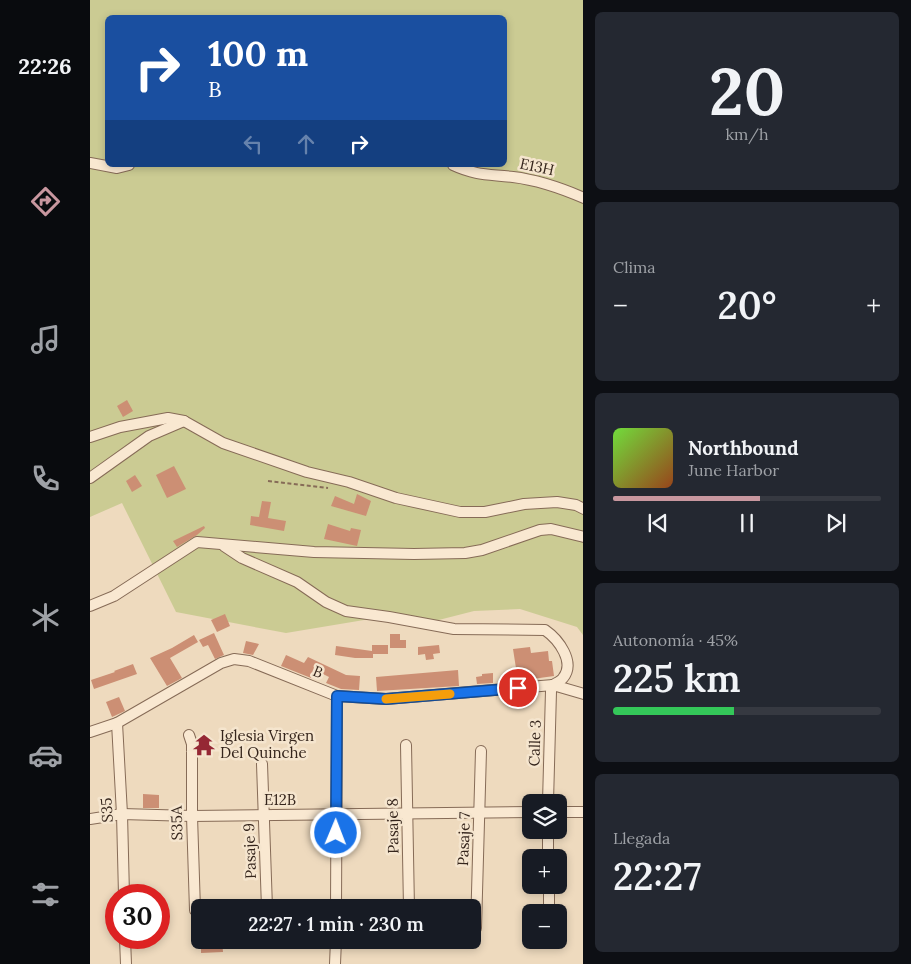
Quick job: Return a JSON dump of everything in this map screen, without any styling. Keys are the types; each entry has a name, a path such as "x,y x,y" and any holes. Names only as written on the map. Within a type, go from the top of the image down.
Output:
{"street":[{"path":"90,164 105,166"},
{"name":"E13H","path":"458,167 478,175 514,177 553,185 583,198"},
{"path":"90,437 120,427 168,418 184,421 223,443 266,458 405,500 460,512 485,512 524,504 557,502 583,509"},
{"path":"90,478 149,436 184,421"},
{"path":"90,606 121,591 197,542 363,554 448,554 482,550 540,530 551,529 583,537"},
{"path":"223,545 242,558 298,582 326,602 346,611 454,629 545,630 557,638 564,651 567,663 567,671 563,678 553,685"},
{"name":"B","path":"90,732 117,723 221,663 234,659 249,661 337,696 394,699 553,685 583,694"},
{"name":"Calle 3","path":"548,794 551,692 553,685"},
{"path":"336,899 337,696"},
{"name":"S35","path":"117,723 124,884"},
{"name":"S35A","path":"189,735 192,744 195,899"},
{"name":"Pasaje 8","path":"406,745 409,899"},
{"name":"Pasaje 7","path":"477,899 480,751"},
{"name":"Pasaje 9","path":"262,764 267,899"},
{"name":"E12B","path":"90,819 122,814 192,816 522,812"},
{"path":"567,812 583,812"},
{"path":"125,949 126,964"},
{"path":"335,964 336,949"}],"path":[{"path":"268,481 313,488 331,488"}],"green space":[{"path":"90,0 583,0 583,635 577,627 520,609 474,611 427,623 370,619 286,633 176,612 122,503 90,517"}],"building":[{"path":"127,400 133,411 123,417 117,406"},
{"path":"174,466 186,489 167,498 156,475"},
{"path":"135,475 142,486 132,492 126,481"},
{"path":"357,494 371,501 366,516 331,506 335,496 354,504"},
{"path":"262,501 271,502 268,518 286,521 284,531 250,525 251,516 259,517"},
{"path":"328,524 350,531 351,528 361,530 357,546 324,539"},
{"path":"204,526 205,528 197,535 177,547 173,541"},
{"path":"225,614 230,626 217,632 211,620"},
{"path":"214,633 224,655 215,659 208,645 203,647 199,640"},
{"path":"390,634 400,634 400,640 406,640 406,648 390,648"},
{"path":"194,635 198,642 170,658 182,678 167,686 150,658"},
{"path":"246,641 259,644 253,655 243,653"},
{"path":"372,645 388,645 388,654 373,654 373,658 335,655 336,646 372,651"},
{"path":"439,645 440,653 433,654 434,659 426,660 425,654 418,655 418,647"},
{"path":"530,647 531,653 548,651 549,661 552,661 554,676 518,681 513,649"},
{"path":"286,655 304,663 308,657 346,675 360,676 359,690 341,689 326,683 329,677 315,670 311,678 281,666"},
{"path":"133,664 137,674 94,689 91,680"},
{"path":"458,670 459,686 377,691 376,677"},
{"path":"493,673 493,683 477,684 476,677 482,676 482,674"},
{"path":"119,697 125,711 112,717 106,702"},
{"path":"143,794 159,795 159,808 143,808"},
{"path":"201,949 223,949 223,952 201,953"}],"slow traffic":[{"path":"386,699 450,694"}],"place":[{"name":"Iglesia Virgen Del Quinche","path":"204,745"}],"route":[{"path":"336,833 337,696 386,699 411,698 518,688"}]}
